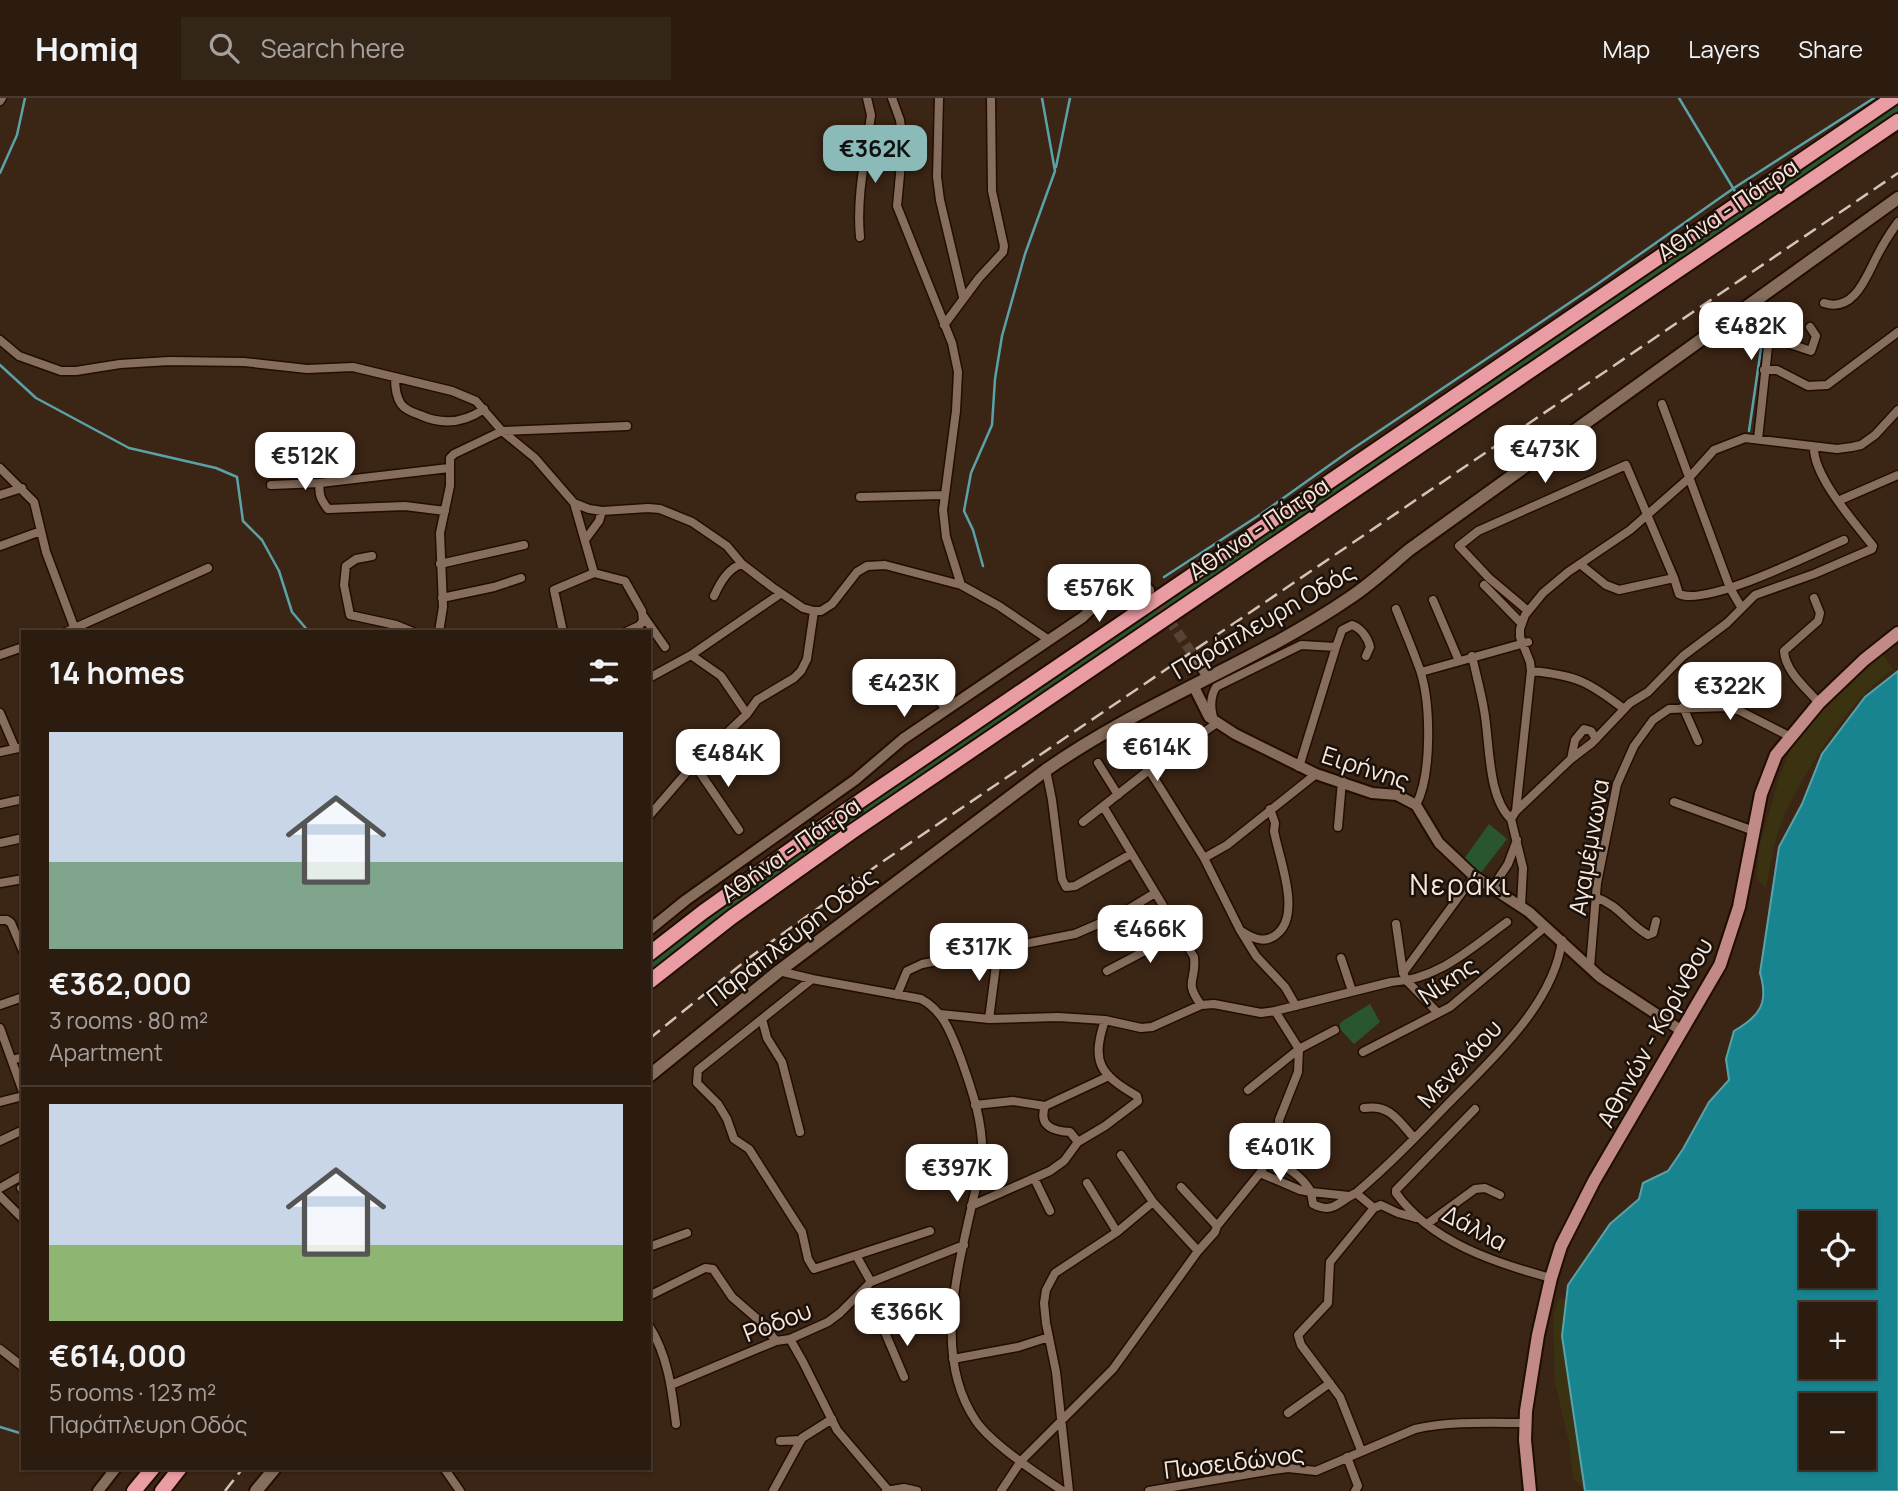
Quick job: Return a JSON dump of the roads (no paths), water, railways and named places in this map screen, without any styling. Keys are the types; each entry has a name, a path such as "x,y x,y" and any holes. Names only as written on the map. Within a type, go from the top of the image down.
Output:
{"highway":[{"name":"Αθήνα - Πάτρα","path":"651,952 841,814 1893,98"},
{"name":"Αθήνα - Πάτρα","path":"651,980 723,924 870,819 1898,121"},
{"path":"134,1491 151,1470"},
{"path":"162,1491 178,1470"}],"main road":[{"name":"Παράπλευρη Οδός","path":"651,1074 779,971 1046,770 1087,743 1302,627 1353,596 1409,550 1898,198"},
{"name":"Αθηνών - Κορίνθου","path":"1530,1491 1525,1423 1538,1335 1551,1278 1565,1238 1594,1181 1724,957 1739,906 1761,794 1770,767 1789,736 1819,703 1864,660 1898,633"},
{"path":"256,1491 272,1472"}],"street":[{"path":"860,237 858,221 861,175 871,115 867,98"},
{"path":"892,98 900,120 903,143 897,206 956,352 959,383 944,495 943,524 961,585"},
{"path":"939,98 937,177 963,297"},
{"path":"944,325 963,297 1003,252 992,191 991,98"},
{"path":"867,144 903,143"},
{"path":"1824,303 1837,306 1849,301 1858,291 1898,222"},
{"path":"1758,439 1769,337 1811,351 1816,336 1810,327"},
{"path":"1764,370 1777,370 1808,386 1827,385 1898,332"},
{"path":"0,340 19,356 68,372 151,361 353,368 465,395 476,401 502,431 535,458 574,503 594,573"},
{"path":"394,377 399,402 403,407 429,419 451,422 475,415 484,409"},
{"path":"1662,404 1730,588 1741,607"},
{"path":"1521,906 1523,868 1513,815 1531,671 1525,642 1520,637 1521,623 1528,611 1543,593 1630,530 1688,479 1714,450 1745,438 1837,449 1861,444 1875,435 1898,410"},
{"path":"440,630 442,620 440,533 450,486 450,458 502,431 627,426"},
{"path":"1513,815 1571,759 1596,739 1624,709 1648,692 1683,656 1727,623 1741,607 1763,591 1798,581 1872,549 1873,546 1816,467 1814,446"},
{"path":"1528,611 1489,578 1459,546 1467,538 1501,520 1626,465 1679,594 1683,596 1704,596 1730,588 1844,540"},
{"path":"0,468 34,502 46,552 76,630 208,568"},
{"path":"271,485 320,483 449,468"},
{"path":"1838,500 1898,475"},
{"path":"320,483 320,496 328,509 395,505 445,512"},
{"path":"0,495 22,488"},
{"path":"860,497 944,495"},
{"path":"574,503 602,511 648,508 678,515 717,538 743,564 780,594 803,608 821,611 832,604 852,576 867,566 885,565 961,585 999,606 1049,640"},
{"path":"585,540 602,511"},
{"path":"0,545 41,531"},
{"path":"440,564 524,545"},
{"path":"372,556 356,559 346,566 344,585 350,615 382,627 401,630"},
{"path":"714,596 727,575 743,564"},
{"path":"1580,564 1606,585 1619,590 1674,578"},
{"path":"563,630 554,590 594,573 625,581 644,617 665,647"},
{"path":"442,598 521,578"},
{"path":"651,928 686,900 844,788 893,747 1083,617 1122,580 1138,582 1149,590"},
{"path":"1484,585 1521,623"},
{"path":"651,677 691,655 780,594"},
{"path":"1814,598 1820,613 1818,621 1783,654 1789,668 1819,703"},
{"path":"1433,600 1459,661"},
{"path":"1396,609 1421,671 1427,716 1425,782 1416,805"},
{"path":"651,814 694,764 761,697 801,671 807,659 814,611"},
{"path":"630,630 639,626 644,617"},
{"path":"1299,766 1342,630 1352,625 1369,641 1370,647 1366,656"},
{"path":"1421,671 1525,642"},
{"path":"1215,722 1210,706 1216,687 1301,645 1336,647"},
{"path":"0,655 21,648"},
{"path":"691,655 721,676 747,713"},
{"path":"1472,656 1485,711 1497,796 1503,812 1513,815"},
{"path":"1198,662 1208,677"},
{"path":"1531,671 1575,678 1595,687 1624,709"},
{"path":"924,680 946,710"},
{"path":"1193,685 1206,713 1215,722"},
{"path":"1698,741 1683,707 1732,708 1789,736"},
{"name":"Αγαμέμνωνα","path":"1590,967 1595,897 1612,805 1624,764 1653,720 1668,709 1683,707"},
{"path":"0,713 19,748 0,752"},
{"path":"1083,822 1215,722"},
{"name":"Ειρήνης","path":"1215,722 1316,774 1372,793 1397,795 1416,805 1439,843 1474,876 1521,906 1590,967 1682,1031"},
{"path":"1571,759 1575,740 1584,729 1591,730 1596,739"},
{"path":"1098,763 1118,795"},
{"path":"694,764 739,830"},
{"path":"1046,770 1062,879 1066,887 1087,880 1131,853"},
{"path":"1149,770 1204,858 1256,956 1277,977 1296,1006"},
{"path":"1204,858 1227,845 1316,774"},
{"path":"1339,827 1342,781"},
{"path":"0,804 21,799"},
{"path":"1674,802 1754,831"},
{"path":"1103,806 1194,957 1190,985 1201,1005"},
{"path":"1240,930 1248,936 1267,940 1279,932 1288,918 1290,902 1270,809"},
{"path":"0,843 21,838"},
{"path":"1492,888 1508,864 1517,839"},
{"path":"1405,977 1474,876"},
{"path":"0,883 21,879"},
{"path":"897,995 902,978 913,968 962,955 998,950 1090,929 1155,893"},
{"path":"1595,897 1616,907 1637,929 1648,935 1656,929 1656,921"},
{"path":"0,920 9,921 21,947"},
{"path":"940,1014 989,1019 1058,1017 1105,1020 1140,1028 1152,1027 1201,1005 1226,1006 1261,1013 1275,1011 1391,982 1454,962 1507,922"},
{"path":"1396,924 1405,977 1437,1012"},
{"path":"13,929 21,927"},
{"name":"Νίκης","path":"1363,1052 1450,1007 1545,927"},
{"path":"1107,971 1179,933"},
{"name":"Μενελάου","path":"1353,1195 1415,1138 1499,1052 1528,1015 1553,971 1562,940"},
{"path":"989,1019 998,950"},
{"path":"1341,958 1352,991"},
{"path":"779,971 921,999 940,1014 951,1034 975,1105 980,1126 982,1158 955,1298 953,1359 960,1388 976,1421 1021,1461 1063,1491"},
{"path":"812,979 698,1070 697,1083 718,1104 734,1139 749,1149 802,1232 812,1268 857,1257 930,1231"},
{"path":"0,1005 21,998"},
{"path":"1001,1491 1021,1461 1113,1370 1198,1251 1260,1173 1278,1142 1279,1120 1298,1072 1299,1049 1275,1011"},
{"path":"762,1019 767,1038 782,1062 800,1132"},
{"path":"971,1206 1034,1178 1064,1161 1078,1142 1138,1101 1137,1096 1104,1071 1097,1052 1105,1020"},
{"path":"0,1028 21,1088"},
{"path":"1248,1090 1299,1049 1335,1030"},
{"path":"12,1060 21,1058"},
{"path":"975,1105 1013,1101 1045,1106 1109,1076"},
{"path":"0,1102 21,1095"},
{"path":"1045,1106 1043,1114 1048,1128 1054,1132 1070,1132 1078,1142"},
{"path":"1364,1108 1388,1109 1415,1138"},
{"name":"Δάλλα","path":"1475,1109 1396,1190 1397,1196 1416,1217 1472,1252 1516,1269 1551,1278"},
{"path":"0,1141 21,1131"},
{"path":"1122,1155 1153,1202 1198,1251"},
{"path":"1269,1156 1305,1182 1311,1192 1313,1204 1322,1208 1341,1205 1353,1195"},
{"path":"1260,1173 1300,1190 1353,1195 1374,1208"},
{"path":"0,1188 21,1176"},
{"path":"1034,1178 1050,1211"},
{"path":"1087,1183 1117,1232"},
{"path":"1181,1187 1217,1226"},
{"path":"1427,1224 1475,1189 1485,1188 1500,1195"},
{"path":"0,1196 21,1217"},
{"path":"1069,1491 1056,1372 1044,1303 1050,1279 1117,1232 1153,1202"},
{"path":"1361,1450 1344,1406 1301,1345 1298,1335 1328,1303 1330,1262 1374,1208 1381,1205 1416,1217"},
{"path":"651,1246 687,1233"},
{"name":"Ρόδου","path":"671,1385 828,1322 871,1282 964,1245"},
{"path":"857,1257 871,1282"},
{"path":"651,1295 705,1268 713,1269 732,1297 762,1323 776,1341"},
{"path":"904,1377 884,1331 885,1325 899,1314 955,1298"},
{"path":"651,1329 671,1385 676,1424"},
{"path":"953,1359 1018,1347 1049,1337"},
{"path":"790,1339 848,1445 887,1491 904,1488 917,1491"},
{"path":"0,1349 21,1365"},
{"path":"1289,1413 1330,1384"},
{"path":"773,1491 800,1440 832,1419"},
{"name":"Πωσειδώνος","path":"1149,1491 1288,1468 1316,1471 1361,1450 1428,1426 1525,1423"},
{"path":"780,1441 800,1440"},
{"path":"1347,1457 1356,1487 1366,1491"},
{"path":"98,1491 114,1470"},
{"path":"445,1470 460,1491"},
{"path":"266,1491 272,1472"}],"water":[{"path":"1898,671 1898,1491 1585,1491 1562,1336 1568,1285 1610,1224 1639,1199 1643,1183 1668,1171 1709,1102 1729,1080 1726,1059 1734,1031 1756,1014 1763,1001 1760,973 1779,847 1802,804 1822,754 1865,697"}],"waterway":[{"path":"0,173 17,135 25,98"},
{"path":"983,566 973,530 964,511 971,473 992,425 995,379 1002,336 1025,254 1055,171 1042,98"},
{"path":"1056,167 1070,98"},
{"path":"1679,98 1736,193"},
{"path":"1164,577 1261,514 1734,188 1874,98"},
{"path":"1749,431 1767,307"},
{"path":"0,365 36,398 129,448 216,468 237,477 243,521 262,540 279,571 292,612 307,630"},
{"path":"0,1427 21,1433"}],"tunnel":[{"path":"1152,595 1198,662"}],"railway":[{"path":"651,1037 749,958 882,862 1898,173"},
{"path":"225,1491 241,1470"}],"district":[{"name":"Νεράκι","path":"1461,884"}]}
